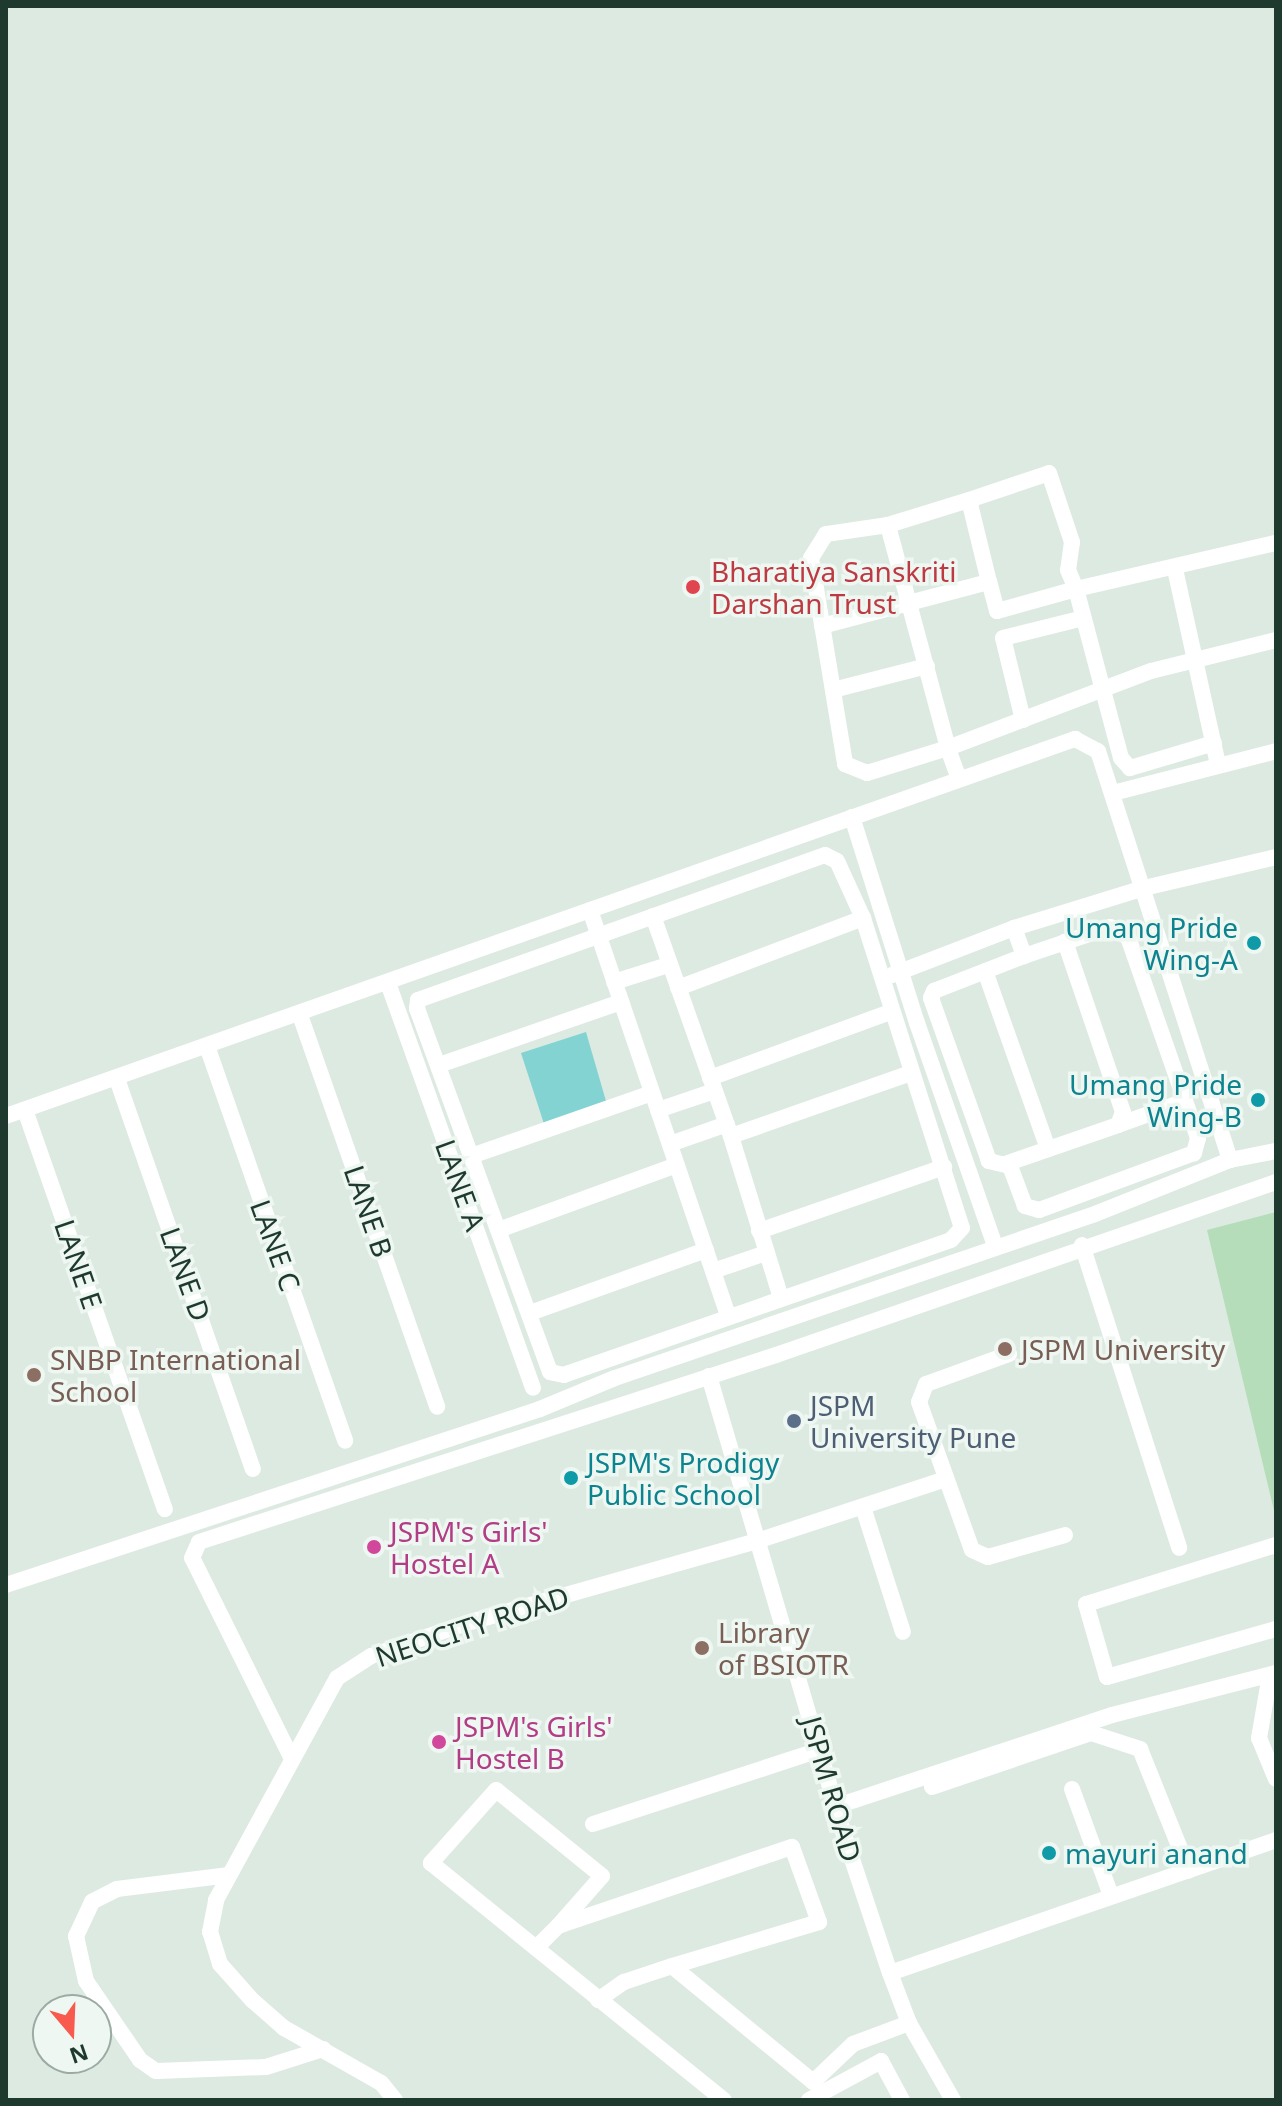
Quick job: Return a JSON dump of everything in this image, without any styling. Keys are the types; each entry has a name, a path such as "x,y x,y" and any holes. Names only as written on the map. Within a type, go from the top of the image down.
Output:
{"street":[{"path":"1214,743 1130,768 1121,758 1100,689 1076,589 1068,570 1072,542 1049,473 888,525 826,534 811,558 845,764 867,773 948,748 1100,689 1195,659 1276,640"},
{"path":"969,500 1023,720"},
{"path":"888,525 959,779"},
{"path":"997,611 1076,589 1175,569 1276,543"},
{"path":"1175,569 1218,764"},
{"path":"822,626 989,582"},
{"path":"1003,638 1084,618"},
{"path":"833,690 927,666"},
{"path":"6,1116 208,1049 1075,739 1098,751 1230,1160"},
{"path":"1113,793 1276,751"},
{"path":"852,817 900,972 996,1248"},
{"path":"825,855 837,861 863,918 879,980 963,1221 958,1235 557,1375 547,1367 501,1229 417,1009 418,1000 653,916 825,855"},
{"path":"879,980 1014,928 1144,888 1276,857"},
{"path":"590,910 728,1316"},
{"path":"653,916 729,1130 781,1298"},
{"path":"678,988 863,918"},
{"path":"1110,927 1128,937 1199,1147 1189,1157 1054,1205 1034,1210 1025,1206 1013,1170 1005,1164 989,1161 931,998 934,991 1024,956 1110,927"},
{"path":"1014,928 1024,956"},
{"path":"1065,942 1123,1105 1118,1125"},
{"path":"614,982 668,965"},
{"path":"985,971 1048,1149"},
{"name":"LANE A","path":"388,983 533,1388"},
{"path":"439,1065 621,1002"},
{"path":"658,1110 712,1084 890,1012"},
{"name":"LANE B","path":"300,1015 437,1407"},
{"name":"LANE C","path":"208,1049 345,1441"},
{"path":"670,1144 729,1130 911,1073"},
{"name":"LANE D","path":"117,1079 253,1469"},
{"path":"474,1155 652,1093"},
{"path":"1005,1164 1185,1101"},
{"name":"LANE E","path":"25,1110 165,1509"},
{"path":"928,1122 950,1112"},
{"path":"6,1585 527,1414 996,1248 1230,1160 1276,1151"},
{"path":"501,1229 677,1165"},
{"path":"759,1231 944,1167"},
{"path":"291,1757 192,1558 199,1542 709,1376 1082,1245 1276,1182"},
{"path":"1082,1245 1179,1548"},
{"path":"530,1313 706,1250"},
{"path":"713,1271 766,1253"},
{"path":"756,1306 764,1328"},
{"path":"1009,1354 920,1389 919,1402 946,1479 979,1556 1065,1535"},
{"name":"JSPM ROAD","path":"709,1376 890,1973 909,2023 953,2100"},
{"name":"NEOCITY ROAD","path":"395,2100 381,2083 284,2028 220,1964 210,1917 291,1757 337,1678 371,1656 760,1540 946,1479"},
{"path":"863,1507 903,1632"},
{"path":"1276,1545 1086,1604 1107,1677 1276,1629"},
{"path":"837,1806 1112,1715 1273,1674 1259,1738 1276,1779"},
{"path":"932,1787 1091,1733 1116,1741 1140,1749 1189,1871"},
{"path":"593,1824 820,1750"},
{"path":"1072,1789 1110,1893"},
{"path":"536,1948 602,1876 496,1790 431,1863 598,2000 724,2100"},
{"path":"890,1973 1110,1893 1189,1871 1276,1840"},
{"path":"558,1926 792,1847 819,1922 624,1982 598,2000"},
{"path":"229,1875 117,1889 92,1902 76,1936 86,1981 140,2060 156,2071 266,2067 323,2049"},
{"path":"672,1966 805,2094"},
{"path":"805,2094 853,2044 909,2023"},
{"path":"805,2094 881,2061 902,2100"}],"green space":[{"path":"1276,1212 1276,1519 1207,1230"}],"water":[{"path":"586,1032 608,1108 546,1130 521,1053"}],"place":[{"name":"Bharatiya Sanskriti Darshan Trust","path":"693,587"},
{"name":"Umang Pride Wing-A","path":"1254,943"},
{"name":"Umang Pride Wing-B","path":"1258,1100"},
{"name":"JSPM University","path":"1005,1349"},
{"name":"SNBP International School","path":"34,1375"},
{"name":"JSPM University Pune","path":"794,1421"},
{"name":"JSPM's Prodigy Public School","path":"571,1478"},
{"name":"JSPM's Girls' Hostel A","path":"374,1547"},
{"name":"Library of BSIOTR","path":"702,1648"},
{"name":"JSPM's Girls' Hostel B","path":"439,1742"},
{"name":"mayuri anand","path":"1049,1853"}]}
